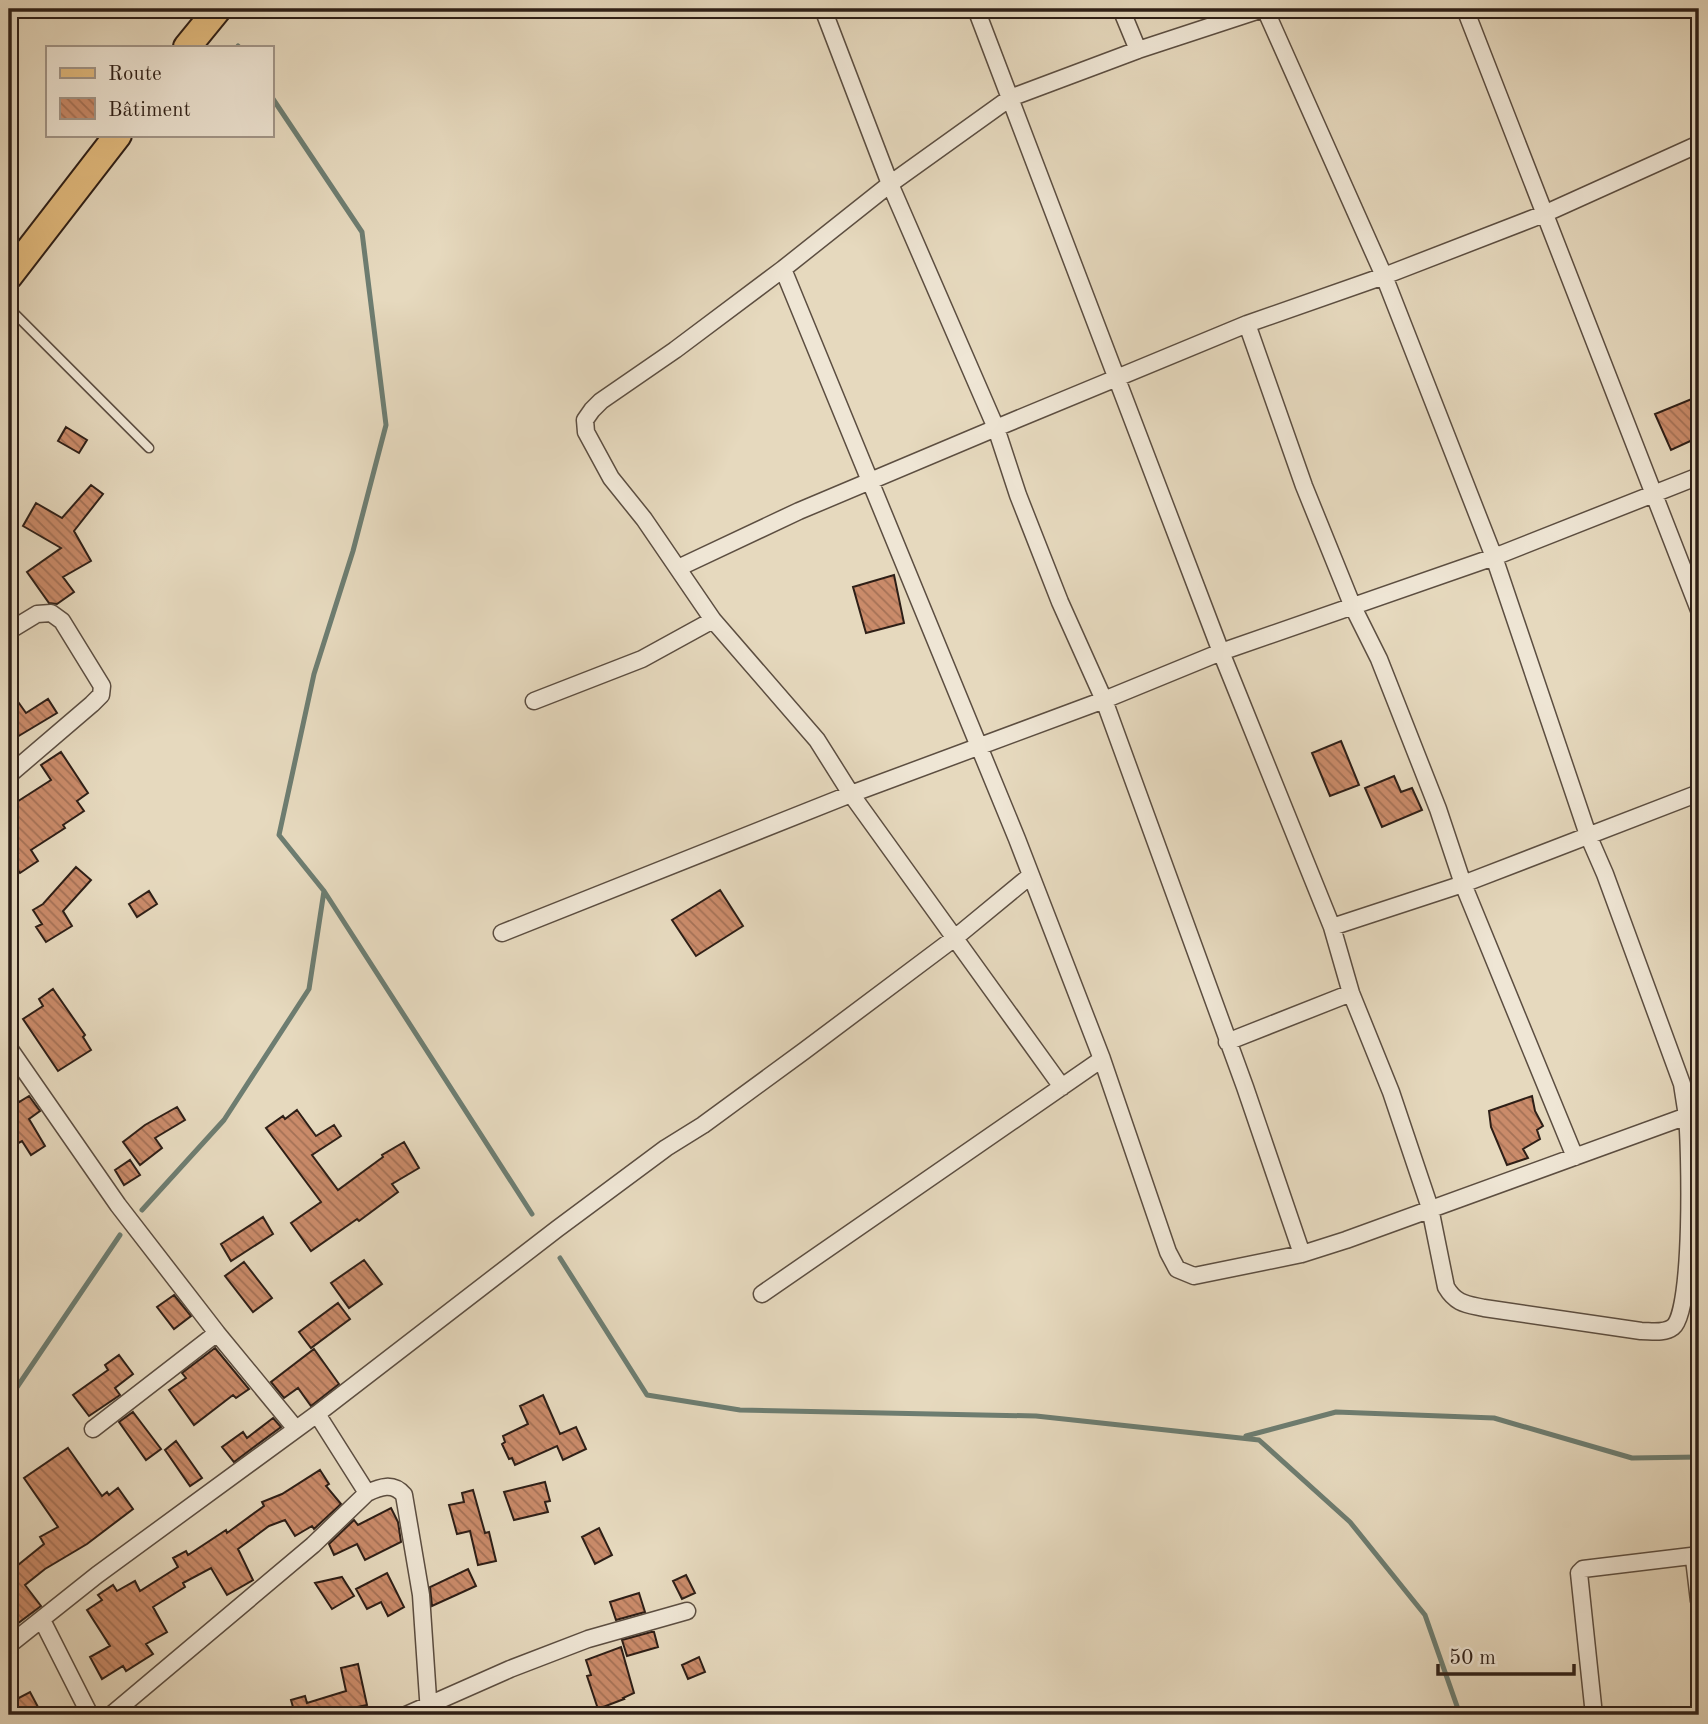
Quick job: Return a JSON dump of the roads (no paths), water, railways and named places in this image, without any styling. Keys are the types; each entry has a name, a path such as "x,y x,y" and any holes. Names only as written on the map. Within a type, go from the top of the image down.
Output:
{"main road":[{"path":"188,46 218,9"},
{"path":"9,276 117,136"}],"street":[{"path":"823,9 890,184 996,428 1018,495 1055,590 1104,700 1245,1087 1302,1254"},
{"path":"976,9 1010,98 1117,380 1221,652 1332,927 1351,993 1391,1092 1430,1208 1446,1287 1452,1298 1461,1303 1641,1331 1665,1331 1675,1326 1679,1318 1690,1206 1687,1115 1682,1084 1588,835 1494,557 1384,276 1264,9 1138,50 1010,98 890,184 676,350 601,401 585,420 586,432 592,446 611,478 644,519 713,620 817,740 851,794 1062,1087"},
{"path":"1121,9 1138,50"},
{"path":"1465,9 1699,610"},
{"path":"678,568 799,511 996,428 1247,324 1384,276 1544,214 1699,144"},
{"path":"783,269 1017,839 1102,1059 1168,1252 1177,1269 1194,1276 1302,1254 1385,1227 1430,1208 1687,1115"},
{"path":"1247,324 1304,486 1353,607 1379,659 1438,809 1464,884 1575,1157"},
{"path":"502,933 851,794 1104,700 1221,652 1494,557 1699,476"},
{"path":"9,631 37,614 51,613 62,621 102,686 101,695 92,704 9,775"},
{"path":"534,701 642,659 713,620"},
{"path":"1332,927 1464,884 1699,793"},
{"path":"9,1646 97,1575 317,1414 557,1229 666,1148 726,1108 956,937 1030,876"},
{"path":"1227,1042 1351,993"},
{"path":"9,1048 118,1205 216,1333 296,1429"},
{"path":"762,1294 1102,1059"},
{"path":"93,1429 216,1333"},
{"path":"317,1414 367,1493"},
{"path":"111,1715 313,1545 367,1493 380,1486 393,1487 404,1495 421,1595 428,1711"},
{"path":"1594,1715 1578,1573 1583,1569 1691,1556 1694,1559 1699,1601"},
{"path":"406,1715 428,1711 510,1669 588,1639 687,1611"},
{"path":"42,1620 90,1715"}],"lane":[{"path":"9,309 149,448"}],"waterway":[{"path":"273,99 362,232 386,425 353,551 314,674 279,835 324,891 532,1214"},
{"path":"142,1210 224,1120 309,989 324,891"},
{"path":"9,1399 120,1235"},
{"path":"560,1258 647,1395 740,1410 1036,1416 1259,1440 1350,1522 1425,1615 1458,1715"},
{"path":"1246,1436 1336,1412 1494,1418 1632,1458 1699,1457"}]}
